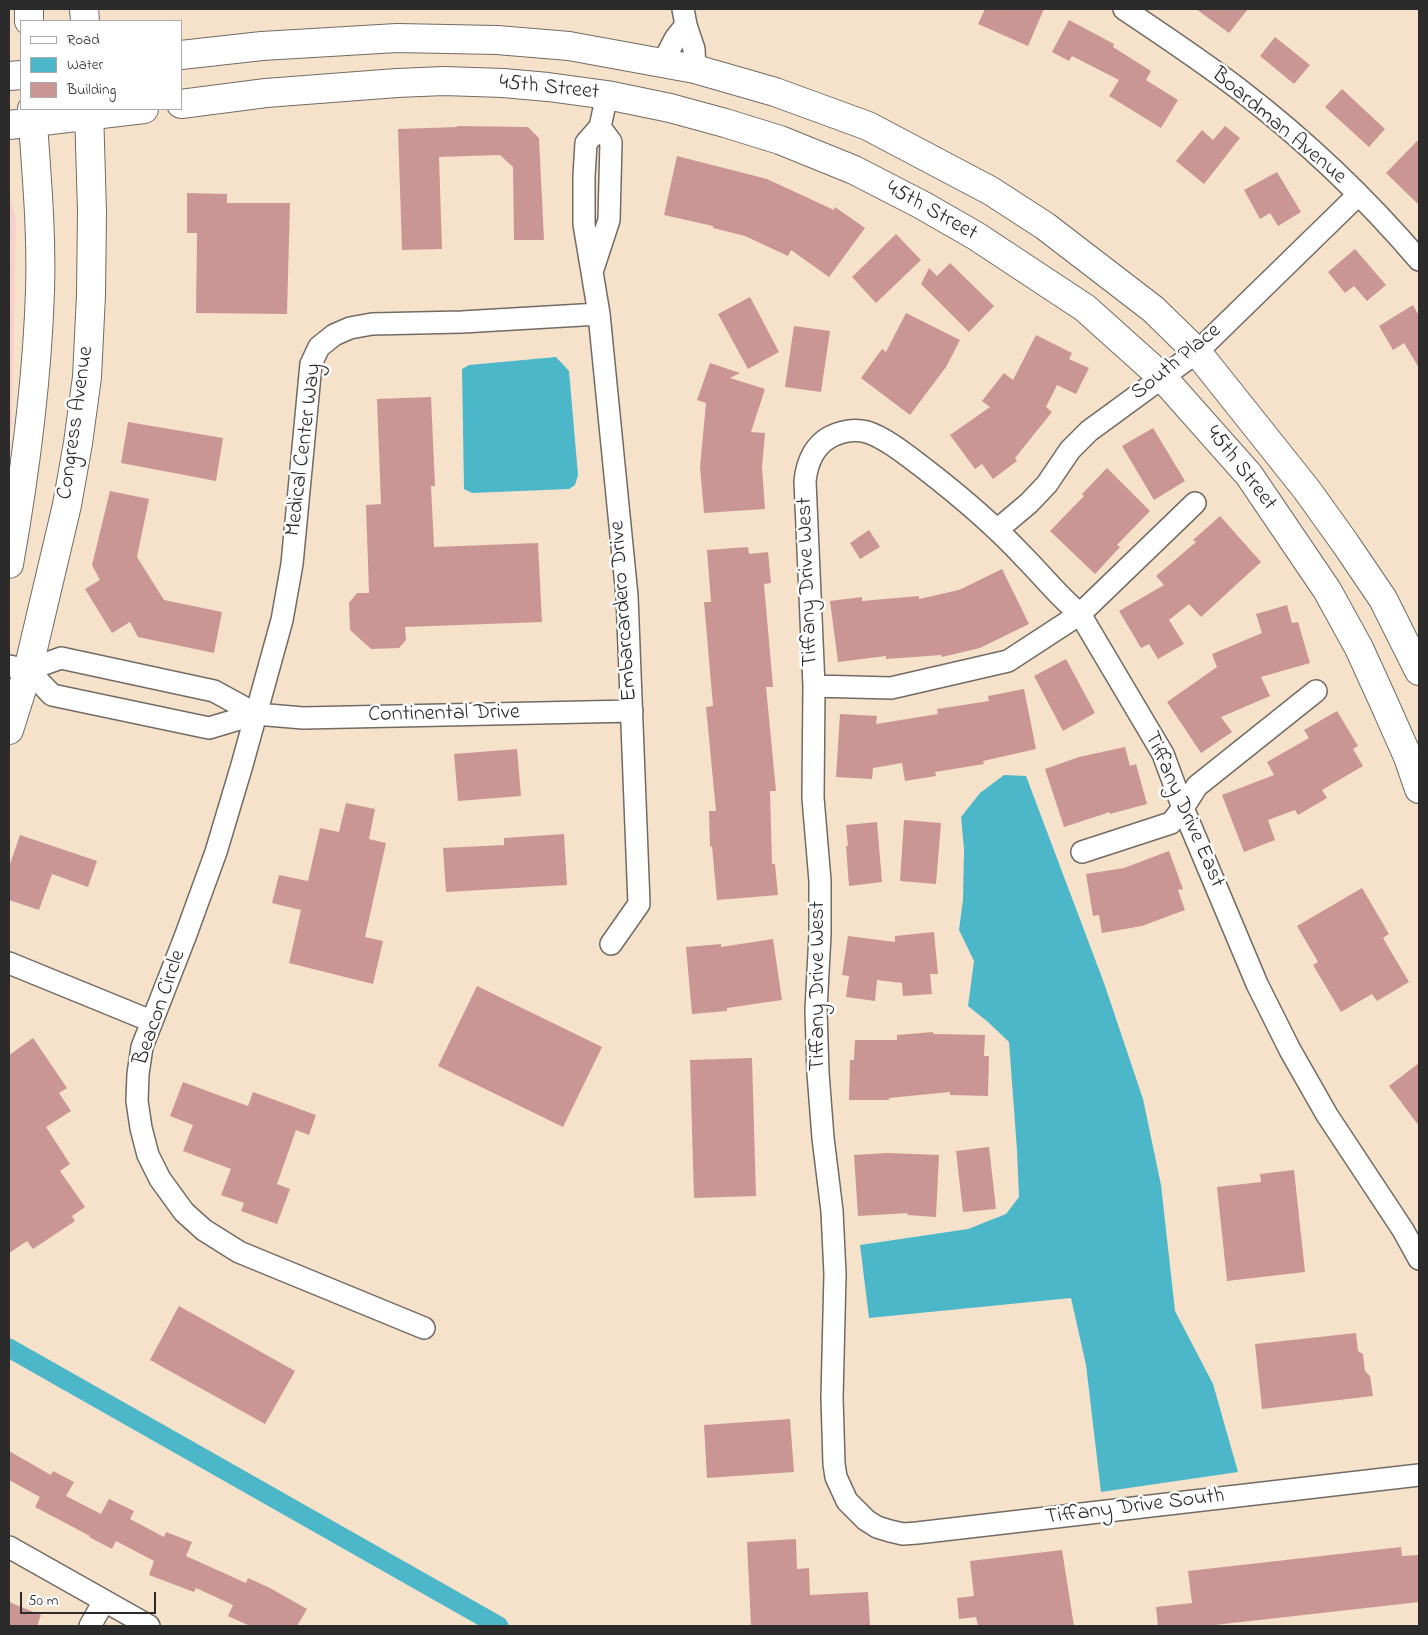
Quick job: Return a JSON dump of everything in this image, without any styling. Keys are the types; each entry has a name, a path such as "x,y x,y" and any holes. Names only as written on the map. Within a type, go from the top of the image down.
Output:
{"main road":[{"name":"45th Street","path":"182,55 262,46 397,38 497,40 569,46 695,69 775,92 868,126 990,191 1045,226 1153,310 1197,352 1307,490 1345,543 1383,599 1419,670"},
{"path":"607,95 618,79 631,69 661,62"},
{"name":"45th Street","path":"182,104 266,93 444,81 548,86 607,95 670,108 780,140 854,170 976,236 1085,308 1163,378 1250,475 1327,590 1370,671 1408,757 1419,789"},
{"path":"25,119 126,110"},
{"name":"Congress Avenue","path":"9,730 18,668 67,505 87,377 92,258 90,112"},
{"name":"Congress Avenue","path":"9,564 29,434 35,376 39,300 39,212 25,119"}],"street":[{"name":"Boardman Avenue","path":"1124,9 1181,47 1241,91 1312,150 1358,195 1419,260"},
{"path":"661,62 676,39 684,17"},
{"path":"684,17 694,49 695,69"},
{"name":"Embarcardero Drive","path":"607,95 600,126 611,142 609,220 592,272 599,314 628,596 639,904 611,944"},
{"name":"South Place","path":"997,530 1029,503 1047,484 1070,450 1089,432 1197,352 1358,195"},
{"name":"Medical Center Way","path":"256,714 282,620 292,564 311,364 319,347 334,336 350,328 372,324 462,322 599,314"},
{"name":"Tiffany Drive East","path":"812,456 824,442 840,433 853,430 877,436 915,461 961,497 1025,558 1064,601 1080,614 1163,754 1183,808 1257,984 1290,1050 1327,1115 1403,1230 1419,1260"},
{"name":"Tiffany Drive West","path":"812,456 807,468 805,481 814,686 813,798 820,889 816,1010 822,1128 832,1211 835,1274 832,1398 834,1464 841,1490 856,1512"},
{"path":"814,686 891,688 1008,661 1080,614 1196,503"},
{"name":"Continental Drive","path":"18,668 61,658 214,691 256,714"},
{"name":"Continental Drive","path":"18,668 52,695 209,728 256,714 303,718 632,712"},
{"path":"1082,852 1171,823 1183,808 1196,786 1316,691"},
{"name":"Beacon Circle","path":"256,714 216,852 142,1047 137,1101 141,1128 148,1154 160,1179 184,1212 204,1230 239,1252 424,1328"},
{"path":"9,963 151,1021"},
{"name":"Tiffany Drive South","path":"856,1512 877,1527 903,1534 1419,1475"},
{"path":"9,1547 149,1626"},
{"path":"90,1626 104,1601"}],"shaded area":[{"path":"9,193 16,219 12,423 9,444"}],"water":[{"path":"556,357 569,371 578,475 575,485 569,489 472,493 464,489 462,369 469,365"},
{"path":"1004,775 1026,776 1104,983 1143,1099 1161,1185 1175,1311 1213,1384 1238,1472 1101,1492 1086,1365 1071,1298 869,1318 860,1245 968,1229 1006,1214 1019,1197 1009,1042 968,1006 974,961 959,930 963,900 964,849 961,817 980,793"}],"building":[{"path":"985,9 1044,9 1028,46 978,24"},
{"path":"1196,9 1248,9 1229,33"},
{"path":"1069,20 1114,44 1113,47 1151,71 1146,80 1178,100 1161,128 1109,96 1119,80 1072,56 1069,61 1052,52"},
{"path":"1275,37 1310,65 1294,84 1260,56"},
{"path":"1342,89 1385,129 1369,147 1325,107"},
{"path":"457,126 528,127 539,138 544,240 514,240 513,167 500,155 439,157 442,249 402,250 398,129"},
{"path":"1225,126 1240,138 1204,184 1176,161 1202,130 1213,140"},
{"path":"1419,139 1419,205 1386,173"},
{"path":"677,156 767,179 834,210 835,207 865,228 829,277 791,250 788,256 745,236 713,228 713,226 664,215"},
{"path":"1277,172 1301,212 1278,226 1270,213 1260,219 1244,190"},
{"path":"187,193 227,194 227,203 290,203 287,314 196,313 197,233 187,233"},
{"path":"896,234 921,260 876,303 852,277"},
{"path":"1355,249 1386,285 1367,301 1354,286 1345,293 1328,272"},
{"path":"950,263 994,306 969,332 921,284 929,268 937,276"},
{"path":"750,297 779,352 748,369 718,314"},
{"path":"1413,305 1419,316 1419,368 1404,343 1393,350 1379,326"},
{"path":"906,313 960,340 946,367 910,415 861,378 882,349 886,352"},
{"path":"794,326 830,331 821,392 785,387"},
{"path":"1036,335 1072,353 1069,359 1089,368 1076,394 1057,385 1046,407 1052,412 1015,458 1017,461 993,479 982,464 975,469 950,435 990,407 982,401 1004,373 1013,380"},
{"path":"710,363 740,373 730,378 765,389 751,432 765,433 762,467 765,509 704,513 700,467 706,403 697,400"},
{"path":"431,397 435,486 431,486 434,547 538,543 542,622 405,627 406,640 399,648 371,649 350,630 349,603 357,593 369,593 366,505 381,504 377,399"},
{"path":"128,422 223,438 216,481 121,463"},
{"path":"1153,428 1185,481 1154,500 1122,446"},
{"path":"1107,468 1150,511 1117,545 1120,547 1095,574 1050,531 1084,496 1082,494"},
{"path":"110,491 149,499 137,557 164,600 222,612 214,653 138,637 130,622 112,633 85,589 100,580 92,565"},
{"path":"1220,516 1261,562 1201,617 1189,604 1169,620 1184,644 1158,659 1149,644 1141,648 1119,611 1164,585 1156,576 1196,542 1193,540"},
{"path":"869,530 880,547 860,559 850,543"},
{"path":"748,547 749,554 768,552 771,583 764,584 773,687 766,687 776,791 770,791 772,864 775,864 778,895 717,900 712,846 710,847 709,811 716,811 706,707 713,706 704,602 711,602 707,550"},
{"path":"1002,569 1029,624 980,648 942,657 941,655 886,659 886,656 838,662 830,601 862,597 862,601 919,596 919,599 959,590"},
{"path":"1287,605 1292,623 1298,622 1310,663 1261,677 1270,696 1221,717 1232,732 1201,753 1167,702 1217,667 1212,654 1262,633 1256,614"},
{"path":"1066,659 1095,713 1063,731 1034,676"},
{"path":"1024,689 1036,749 983,761 984,764 935,772 936,776 905,781 902,763 873,768 872,779 836,777 840,714 877,716 876,724 938,714 937,709 989,701 988,696"},
{"path":"1337,711 1358,746 1353,749 1363,766 1322,790 1327,798 1298,815 1295,810 1268,820 1275,840 1244,852 1222,795 1274,775 1267,762 1309,738 1304,730"},
{"path":"1125,747 1130,766 1136,764 1147,804 1110,814 1110,812 1064,827 1045,769 1079,757"},
{"path":"517,749 521,796 458,801 454,754"},
{"path":"346,803 375,809 369,839 386,843 365,937 383,941 373,984 289,963 301,910 272,903 279,875 308,881 320,828 339,832"},
{"path":"904,820 941,823 936,884 900,881"},
{"path":"877,822 882,882 849,886 846,825"},
{"path":"564,834 567,885 446,892 443,848 504,845 504,838"},
{"path":"20,835 97,861 88,887 52,874 39,910 9,900 9,867"},
{"path":"1169,851 1183,889 1178,890 1185,910 1142,926 1102,933 1099,915 1093,916 1086,874 1124,868"},
{"path":"1362,888 1389,934 1383,938 1409,982 1377,1001 1372,994 1341,1012 1313,965 1318,962 1297,926"},
{"path":"934,932 938,974 930,974 932,994 903,996 902,983 877,980 875,1001 846,997 849,976 842,975 848,936 895,942 895,936"},
{"path":"773,939 782,1000 727,1008 727,1011 692,1014 686,947 721,944 721,947"},
{"path":"477,986 602,1047 563,1127 438,1066"},
{"path":"933,1032 933,1034 985,1035 984,1056 989,1056 988,1096 950,1095 950,1092 889,1098 889,1100 849,1100 850,1060 854,1060 855,1040 897,1040 897,1035"},
{"path":"33,1038 67,1088 59,1093 71,1111 46,1127 70,1164 60,1171 85,1207 72,1216 75,1221 33,1249 27,1241 9,1253 9,1055"},
{"path":"752,1058 756,1196 694,1198 690,1060"},
{"path":"1419,1063 1419,1126 1389,1086"},
{"path":"183,1082 248,1106 253,1092 316,1115 309,1135 296,1130 277,1184 290,1189 277,1224 241,1211 244,1203 221,1195 231,1169 183,1151 193,1125 170,1116"},
{"path":"989,1147 996,1209 963,1212 956,1151"},
{"path":"887,1153 939,1155 936,1217 907,1215 908,1213 858,1216 854,1155"},
{"path":"1294,1170 1305,1272 1227,1281 1217,1187 1261,1182 1260,1174"},
{"path":"179,1306 295,1371 265,1424 150,1360"},
{"path":"1356,1333 1358,1351 1363,1354 1365,1371 1370,1376 1373,1396 1262,1409 1255,1344"},
{"path":"790,1419 794,1472 707,1478 704,1425"},
{"path":"9,1451 51,1475 53,1471 74,1482 66,1496 101,1514 109,1499 134,1511 130,1519 164,1537 166,1532 192,1542 186,1556 246,1583 248,1578 307,1609 297,1626 250,1626 228,1616 233,1605 196,1588 194,1592 149,1575 154,1561 116,1541 112,1549 35,1507 40,1497 9,1480"},
{"path":"796,1539 797,1569 809,1568 810,1595 868,1592 870,1626 751,1626 747,1542"},
{"path":"1401,1547 1402,1556 1419,1555 1419,1602 1206,1626 1158,1626 1156,1607 1192,1603 1188,1571"},
{"path":"1062,1550 1074,1626 978,1626 976,1617 959,1619 957,1598 974,1596 970,1561"},
{"path":"9,1602 41,1615 37,1626 9,1626"}],"waterway":[{"path":"9,1348 499,1626"}]}
